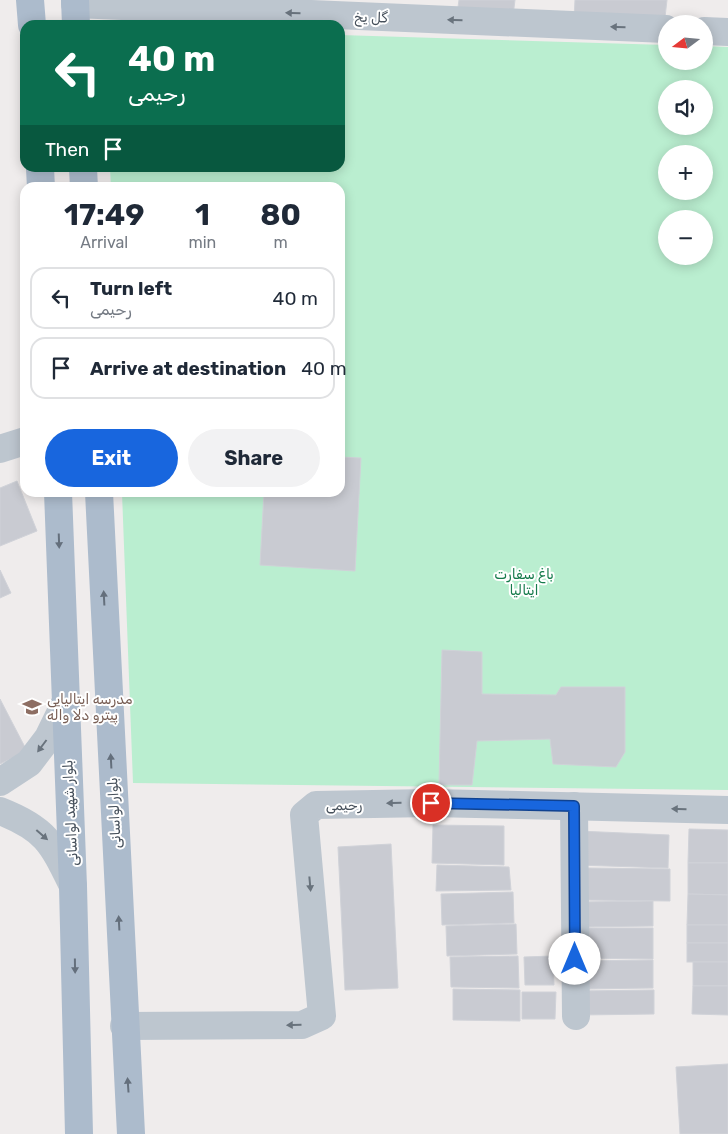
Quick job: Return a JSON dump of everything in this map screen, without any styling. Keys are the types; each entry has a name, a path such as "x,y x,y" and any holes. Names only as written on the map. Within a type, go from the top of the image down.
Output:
{"main road":[{"path":"30,0 32,20"},
{"name":"بلوار شهید لواسانی","path":"58,497 73,886 79,1134"},
{"name":"بلوار لواسانی","path":"98,497 131,1134"}],"street":[{"name":"گل یخ","path":"76,10 658,29"},
{"path":"713,31 728,32"},
{"path":"0,449 20,443"},
{"path":"0,782 29,763 48,738 65,702"},
{"name":"رحیمی","path":"124,1026 302,1025 322,1016 304,815 316,805 431,803 728,810"},
{"path":"574,806 576,1016"},
{"path":"0,811 20,819 42,833 53,845 73,886"}],"green space":[{"name":"باغ سفارت ایتالیا","path":"345,35 658,45 658,70 713,70 713,46 728,47 728,790 133,783 122,497 345,497 345,182 111,182 110,172 345,172"}],"building":[{"path":"459,0 515,0 513,16 458,7"},
{"path":"575,0 667,0 665,15 658,15 658,25 574,18"},
{"path":"345,457 361,458 355,571 260,565 264,497 345,497"},
{"path":"17,481 20,488 20,497 23,497 37,531 0,546 0,488"},
{"path":"0,570 11,593 0,598"},
{"path":"442,650 482,652 482,694 556,695 561,687 625,687 625,752 616,767 553,764 550,739 477,741 472,785 439,785"},
{"path":"0,699 27,751 0,764"},
{"path":"433,825 504,826 504,865 432,863"},
{"path":"689,829 728,830 728,863 688,863"},
{"path":"578,831 669,835 668,868 577,865"},
{"path":"391,844 398,988 345,990 338,847"},
{"path":"688,863 728,863 728,895 688,894"},
{"path":"437,865 509,867 511,890 436,891"},
{"path":"585,868 670,869 670,901 585,900"},
{"path":"513,892 514,923 442,925 441,894"},
{"path":"688,894 728,895 728,925 687,925"},
{"path":"653,901 653,926 580,927 579,902"},
{"path":"516,924 517,954 447,956 446,926"},
{"path":"687,925 728,925 728,943 687,943"},
{"path":"580,928 653,928 653,959 580,958"},
{"path":"687,943 728,943 728,962 687,962"},
{"path":"518,956 519,988 451,987 450,957"},
{"path":"553,956 554,985 525,985 524,957"},
{"path":"653,960 653,988 581,989 580,961"},
{"path":"693,962 728,962 728,986 693,986"},
{"path":"693,986 728,986 728,1015 692,1014"},
{"path":"453,989 520,990 520,1021 453,1020"},
{"path":"654,990 654,1014 580,1015 579,991"},
{"path":"522,992 556,992 555,1019 522,1019"},
{"path":"728,1064 728,1134 680,1134 676,1067"}],"place":[{"name":"مدرسه ایتالیایی پیترو دلا واله","path":"32,707"}],"route":[{"path":"431,803 574,806 575,959"}]}
